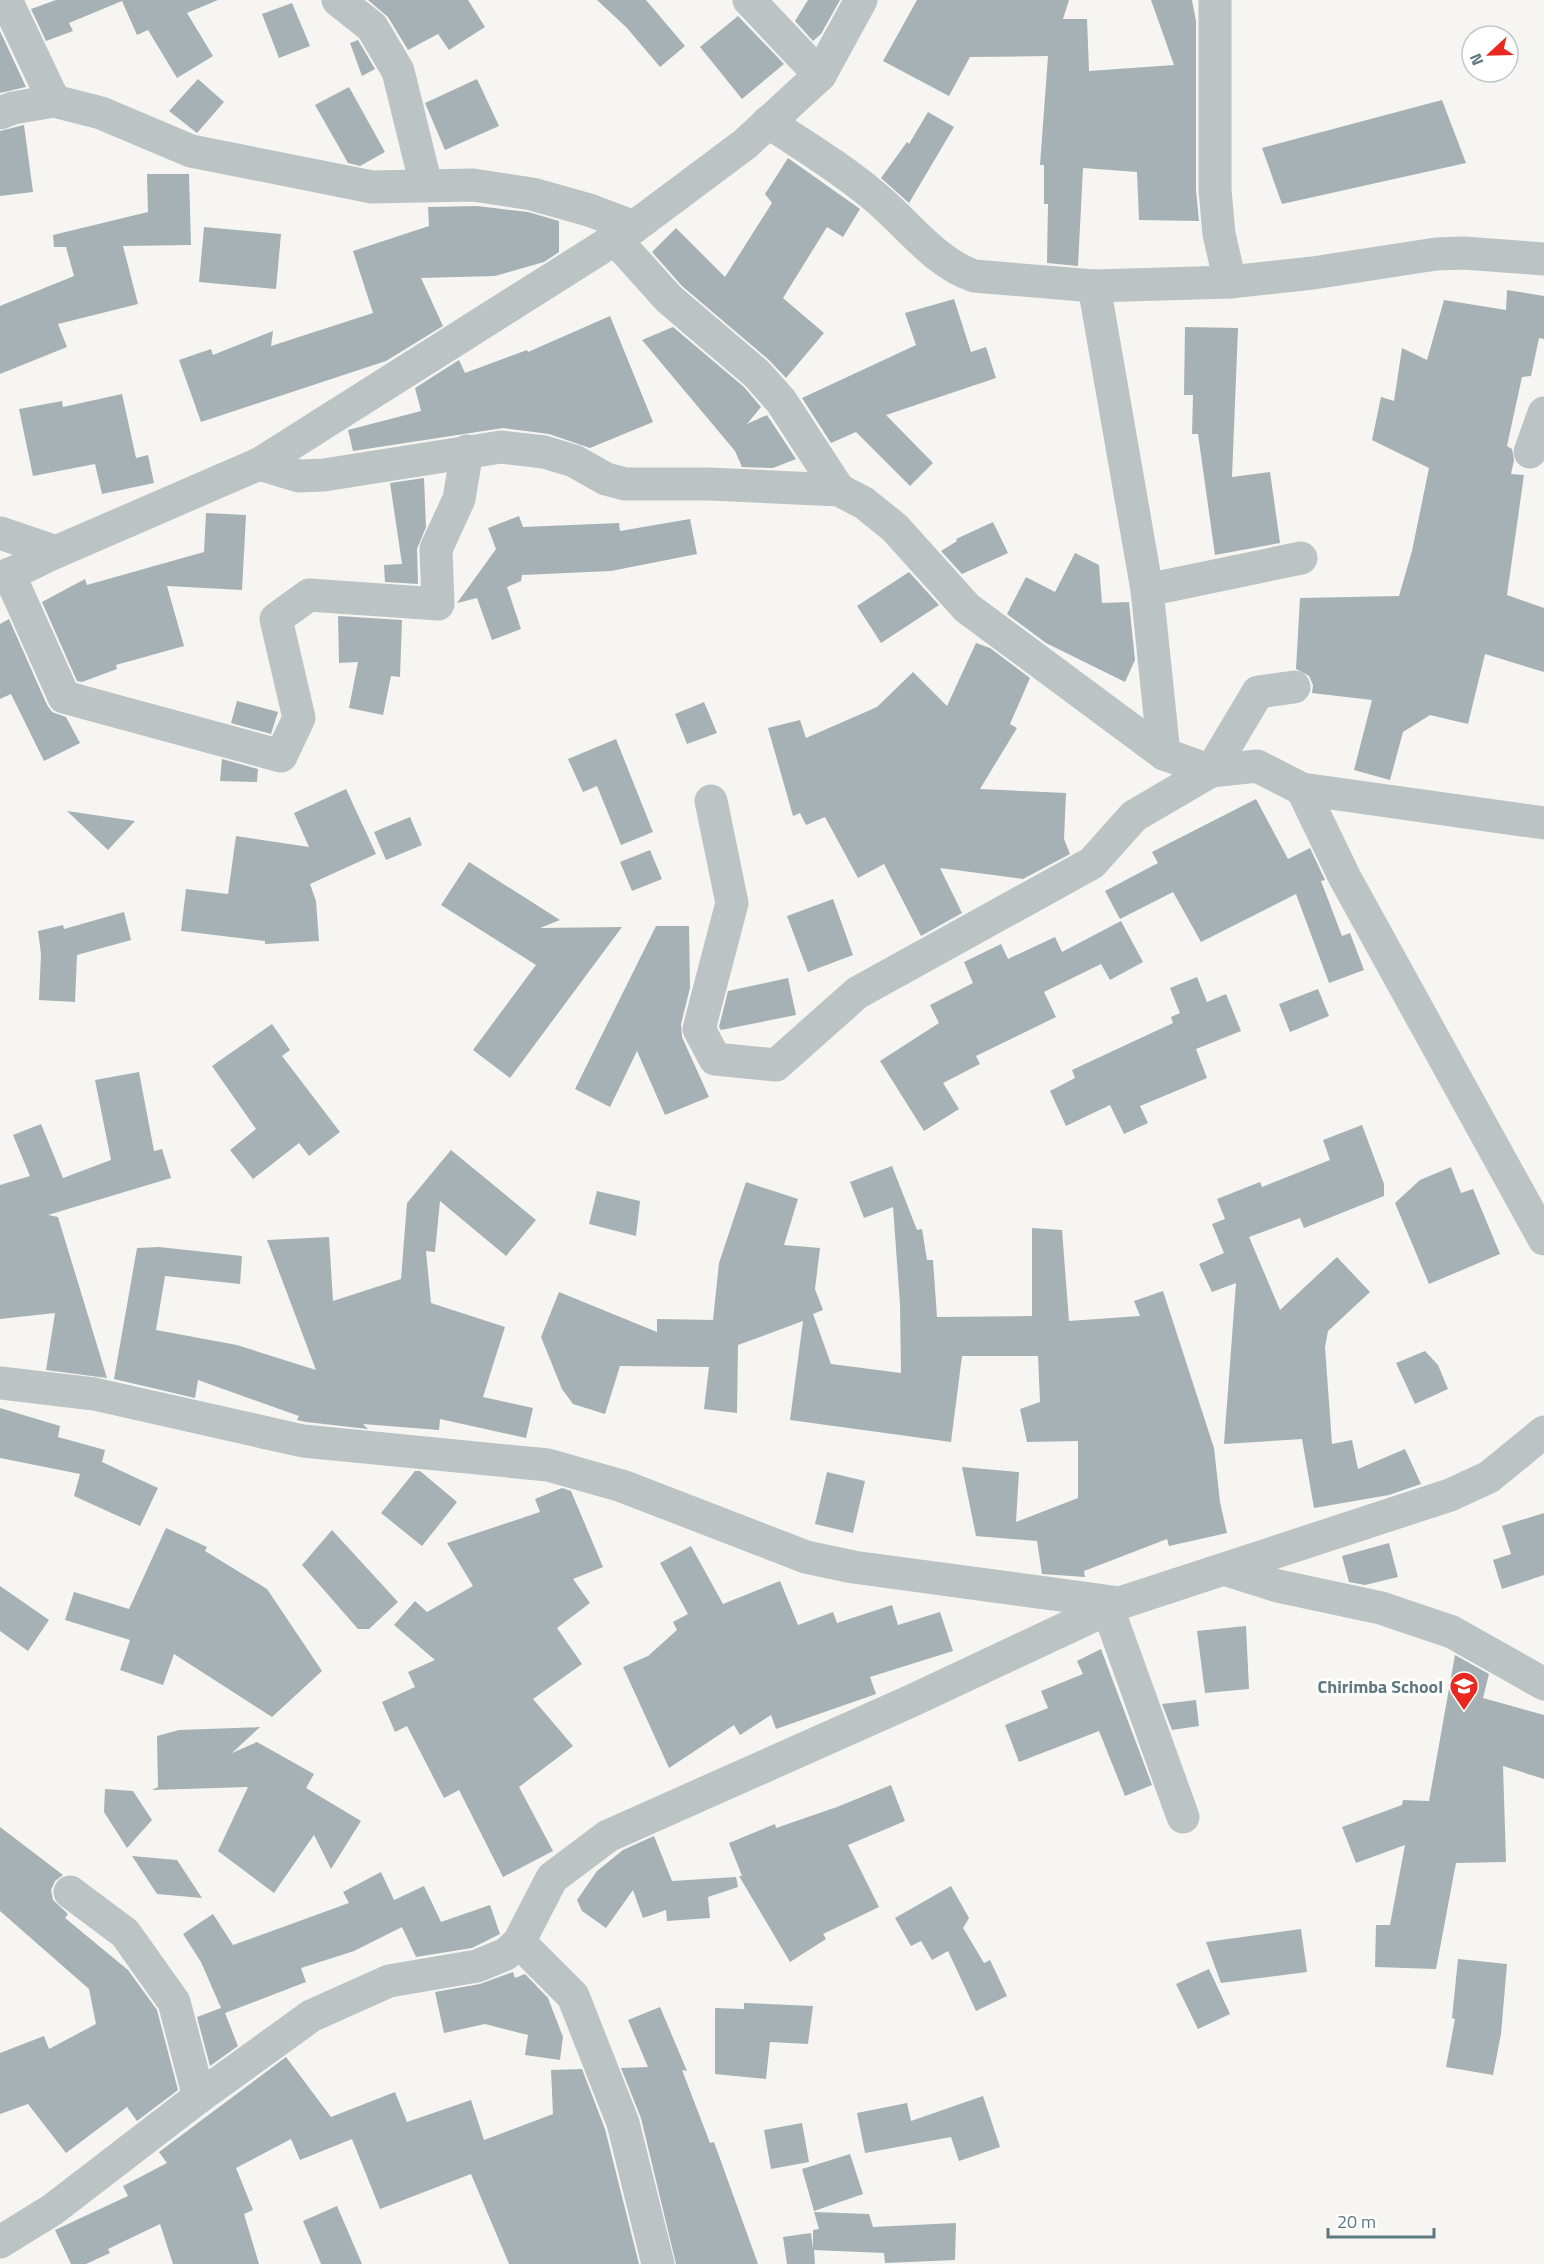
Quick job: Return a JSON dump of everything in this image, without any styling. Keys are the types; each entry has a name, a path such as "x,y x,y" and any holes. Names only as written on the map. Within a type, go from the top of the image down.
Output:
{"street":[{"path":"6,0 54,101"},
{"path":"338,0 372,27 398,71 426,185"},
{"path":"750,0 820,75"},
{"path":"467,451 459,500 436,549 438,604 309,595 276,619 299,718 281,756 64,697 5,576 258,464 625,233 745,144 820,75 861,0"},
{"path":"1215,0 1215,190 1219,234 1230,282"},
{"path":"0,113 13,108 54,101 100,113 202,154 372,187 473,185 532,194 589,210 625,233 669,299 757,374 781,401 839,490"},
{"path":"768,122 874,196 960,271 974,276 1094,286 1230,282 1313,273 1436,254 1464,253 1544,259"},
{"path":"1094,286 1147,590 1164,754"},
{"path":"1530,452 1544,413"},
{"path":"258,464 299,476 324,476 501,447 544,452 574,461 606,479 625,484 709,484 839,490 864,503 895,528 967,608 1164,754 1211,771"},
{"path":"0,533 56,552"},
{"path":"1147,590 1301,558"},
{"path":"1211,771 1258,692 1294,687"},
{"path":"711,801 732,903 699,1029 715,1059 776,1065 857,993 1092,863 1134,816 1211,771 1257,766 1302,789 1544,823"},
{"path":"1302,789 1345,878 1544,1239"},
{"path":"0,1383 94,1394 303,1441 548,1465 622,1486 806,1557 853,1567 1114,1606"},
{"path":"0,2242 52,2211 199,2097 311,2016 389,1981 477,1966 506,1954 519,1942 552,1878 608,1836 911,1701 1114,1606 1450,1495 1489,1477 1544,1432"},
{"path":"1227,1570 1278,1586 1381,1608 1452,1632 1544,1683"},
{"path":"1114,1606 1183,1817"},
{"path":"70,1892 125,1933 174,2002 199,2097"},
{"path":"519,1942 573,1996 623,2123 658,2264"}],"building":[{"path":"56,0 218,0 187,13 213,56 177,78 148,30 137,35 122,1 69,23 73,31 46,41 31,9"},
{"path":"368,0 468,0 485,27 449,50 438,34 408,50 388,17"},
{"path":"597,0 646,0 685,46 660,67 627,28"},
{"path":"808,0 840,0 821,34 813,41 795,21"},
{"path":"917,0 1069,0 1063,19 1087,19 1089,71 1174,65 1151,0 1192,0 1196,21 1196,190 1199,221 1139,220 1137,172 1083,168 1078,266 1047,263 1048,204 1044,204 1044,165 1040,165 1048,56 970,57 949,96 883,61"},
{"path":"292,3 310,46 279,58 262,14"},
{"path":"738,16 784,64 742,99 700,47"},
{"path":"0,31 26,87 0,93"},
{"path":"358,40 375,69 362,76 350,43"},
{"path":"198,79 224,102 197,133 169,111"},
{"path":"477,79 499,126 445,150 425,103"},
{"path":"349,87 385,152 360,166 348,163 315,105"},
{"path":"1442,100 1466,163 1282,204 1262,148"},
{"path":"928,112 954,127 909,203 881,178 907,142 909,144"},
{"path":"24,125 33,192 0,196 0,131"},
{"path":"788,158 860,209 843,237 827,227 783,298 824,333 786,378 769,360 682,286 652,252 676,228 725,277 772,203 765,194"},
{"path":"147,174 189,174 191,245 123,246 138,304 58,324 67,347 0,374 0,306 74,276 66,247 54,247 53,235 148,212"},
{"path":"477,206 528,212 559,221 559,252 544,262 495,276 421,278 443,326 386,361 201,422 179,360 211,349 213,355 273,331 271,346 373,313 353,251 429,226 428,207"},
{"path":"204,227 281,234 276,289 199,282"},
{"path":"1507,290 1544,296 1544,339 1539,338 1531,376 1522,377 1507,446 1512,449 1514,460 1511,474 1524,475 1507,595 1544,608 1544,672 1485,654 1468,724 1430,715 1403,732 1390,780 1354,770 1372,700 1312,693 1313,685 1309,676 1296,669 1300,598 1399,596 1412,551 1429,468 1372,440 1381,397 1394,401 1402,348 1427,360 1444,300 1506,310"},
{"path":"954,299 971,352 986,347 996,378 886,415 933,463 910,486 856,432 831,443 802,398 916,345 905,313"},
{"path":"610,316 653,422 590,448 549,434 503,428 353,451 348,430 421,411 415,388 459,360 465,373 527,350 528,352"},
{"path":"673,327 744,387 761,407 747,424 767,415 796,459 773,468 742,467 735,451 642,340"},
{"path":"1185,327 1238,328 1232,477 1270,472 1280,543 1215,555 1198,434 1192,434 1193,395 1184,395"},
{"path":"122,394 136,458 148,455 154,483 102,494 95,464 33,476 19,409 62,401 63,407"},
{"path":"424,478 426,527 417,549 418,584 385,582 384,565 402,564 390,483"},
{"path":"206,513 246,515 242,590 167,586 184,646 116,665 117,669 82,682 77,681 42,602 85,579 87,585 204,552"},
{"path":"519,516 523,527 619,523 620,531 690,519 697,554 611,571 522,575 521,581 507,587 521,629 492,640 477,598 457,603 496,549 488,528"},
{"path":"993,522 1008,553 962,574 941,551 957,541 956,539"},
{"path":"1075,553 1099,565 1102,603 1129,602 1135,660 1125,682 1046,643 1007,614 1026,577 1055,592"},
{"path":"909,572 939,605 881,643 857,606"},
{"path":"338,616 402,620 400,677 391,676 383,715 349,708 358,662 339,663"},
{"path":"9,619 47,705 52,712 66,717 80,743 44,761 11,694 0,699 0,624"},
{"path":"976,643 990,648 1030,678 1010,724 1017,728 980,789 1066,793 1064,839 1070,854 1023,879 940,868 962,913 921,936 884,864 858,878 825,817 806,825 800,813 793,816 768,728 800,720 806,738 877,707 913,672 947,706"},
{"path":"237,701 278,712 271,734 231,723"},
{"path":"704,702 717,733 687,744 675,714"},
{"path":"616,739 653,832 621,845 597,786 583,792 568,759"},
{"path":"222,759 258,769 257,782 220,781"},
{"path":"346,789 376,854 310,884 316,901 319,941 265,944 265,941 181,931 186,889 228,894 236,836 309,847 294,813"},
{"path":"1256,799 1288,859 1310,848 1325,880 1321,881 1342,936 1350,933 1364,970 1329,983 1296,894 1201,942 1173,892 1120,919 1105,891 1158,863 1152,852"},
{"path":"67,811 135,821 108,850"},
{"path":"410,817 422,845 386,860 374,832"},
{"path":"650,850 662,879 632,891 620,862"},
{"path":"469,862 560,920 540,928 622,927 510,1078 473,1050 536,965 441,905"},
{"path":"833,899 853,955 808,972 787,916"},
{"path":"124,912 131,940 77,955 75,1002 39,1000 41,954 38,931 63,925 64,929"},
{"path":"1121,921 1143,962 1110,980 1101,964 1044,992 1056,1017 976,1056 980,1064 943,1083 959,1109 924,1131 880,1061 939,1023 930,1005 973,983 964,962 1001,944 1008,959 1055,937 1062,952"},
{"path":"656,926 689,926 690,988 681,1024 682,1037 709,1097 665,1115 637,1051 610,1107 575,1089"},
{"path":"1197,977 1207,1002 1226,994 1241,1031 1196,1049 1207,1078 1140,1106 1148,1123 1124,1134 1110,1105 1066,1126 1050,1091 1075,1078 1072,1070 1173,1023 1171,1017 1180,1013 1170,988"},
{"path":"788,978 796,1015 721,1030 719,1027 728,991"},
{"path":"1318,989 1329,1016 1290,1032 1279,1004"},
{"path":"272,1024 290,1050 282,1056 340,1132 309,1156 299,1143 253,1179 230,1150 256,1129 212,1066"},
{"path":"139,1072 154,1151 162,1149 171,1178 48,1215 58,1217 107,1378 46,1370 55,1313 0,1319 0,1185 30,1176 13,1135 41,1124 63,1178 111,1160 95,1080"},
{"path":"1362,1125 1384,1184 1384,1196 1304,1228 1300,1218 1249,1237 1280,1310 1337,1257 1370,1292 1328,1331 1325,1347 1332,1444 1352,1440 1358,1469 1405,1449 1421,1484 1389,1495 1314,1508 1302,1439 1224,1444 1236,1283 1212,1292 1199,1264 1224,1253 1212,1224 1225,1219 1217,1199 1260,1182 1262,1187 1330,1160 1323,1140"},
{"path":"451,1150 536,1220 506,1256 440,1201 435,1252 426,1251 431,1303 505,1327 483,1397 533,1408 526,1438 440,1419 439,1430 363,1424 368,1429 306,1422 297,1420 299,1416 198,1380 195,1398 114,1379 137,1248 159,1247 242,1256 240,1284 165,1276 156,1330 237,1345 316,1370 267,1240 329,1237 333,1301 401,1279 407,1203"},
{"path":"892,1166 917,1230 922,1229 927,1260 933,1260 937,1317 1032,1316 1032,1228 1062,1230 1069,1321 1140,1316 1134,1301 1163,1291 1214,1448 1220,1502 1227,1533 1169,1546 1167,1539 1084,1571 1085,1577 1042,1574 1037,1541 976,1536 962,1467 1019,1472 1016,1522 1078,1498 1078,1441 1027,1442 1020,1409 1040,1402 1038,1356 962,1356 951,1442 790,1420 803,1321 738,1345 737,1413 704,1409 709,1367 620,1366 605,1414 573,1404 562,1389 541,1337 559,1292 657,1332 657,1319 713,1320 719,1263 746,1182 798,1199 784,1245 820,1248 815,1289 823,1310 813,1314 831,1364 901,1373 900,1304 893,1207 864,1218 850,1182"},
{"path":"1451,1167 1461,1193 1473,1189 1500,1254 1429,1284 1395,1203 1420,1180"},
{"path":"597,1191 640,1201 636,1236 589,1224"},
{"path":"1425,1351 1438,1365 1448,1389 1415,1404 1396,1363"},
{"path":"0,1408 60,1426 58,1437 105,1450 102,1462 158,1488 140,1526 74,1496 80,1474 0,1458"},
{"path":"415,1471 420,1471 457,1502 422,1546 381,1513"},
{"path":"827,1472 865,1481 853,1533 815,1524"},
{"path":"562,1488 571,1491 603,1567 573,1579 590,1603 557,1628 582,1664 533,1699 573,1746 519,1787 553,1851 503,1877 459,1790 444,1798 407,1726 395,1732 382,1702 415,1687 408,1672 435,1660 394,1625 415,1601 427,1612 473,1586 447,1543 540,1512 535,1499"},
{"path":"1544,1513 1544,1575 1502,1589 1493,1560 1511,1554 1502,1526"},
{"path":"166,1528 207,1547 205,1551 267,1589 322,1671 272,1717 174,1654 163,1685 120,1670 130,1640 65,1620 74,1592 129,1609"},
{"path":"332,1530 398,1602 369,1629 358,1629 302,1565"},
{"path":"1389,1543 1398,1577 1365,1585 1349,1582 1342,1556"},
{"path":"691,1546 723,1604 780,1581 798,1625 833,1612 837,1623 892,1605 898,1625 940,1612 953,1651 870,1677 876,1694 776,1729 771,1715 740,1735 734,1725 669,1768 623,1667 648,1656 677,1630 673,1622 688,1614 660,1563"},
{"path":"0,1586 49,1620 28,1651 0,1631"},
{"path":"1246,1626 1249,1689 1205,1693 1197,1631"},
{"path":"1101,1649 1152,1785 1125,1796 1099,1731 1019,1762 1005,1725 1048,1708 1041,1691 1083,1674 1077,1661"},
{"path":"1455,1655 1489,1674 1483,1698 1544,1715 1544,1779 1503,1766 1506,1862 1456,1863 1436,1969 1375,1967 1376,1925 1390,1925 1405,1845 1356,1863 1342,1827 1402,1805 1403,1800 1429,1801"},
{"path":"1196,1700 1199,1726 1172,1730 1162,1704"},
{"path":"260,1727 232,1753 257,1742 314,1774 306,1788 361,1821 331,1869 314,1835 274,1893 218,1851 248,1787 152,1790 158,1787 157,1736 179,1730"},
{"path":"891,1785 905,1821 848,1845 879,1907 823,1934 826,1939 790,1962 739,1876 742,1876 729,1843 775,1824 776,1828 837,1807"},
{"path":"105,1789 133,1791 152,1820 127,1848 104,1812"},
{"path":"0,1827 63,1875 55,1881 51,1890 53,1900 68,1914 65,1918 128,1970 157,2010 178,2090 137,2121 127,2107 66,2153 28,2104 0,2114 0,2053 44,2036 49,2049 96,2024 89,1989 0,1911"},
{"path":"654,1836 672,1881 736,1877 738,1887 708,1897 710,1918 667,1921 666,1910 643,1918 633,1890 606,1928 582,1911 577,1900 597,1871 623,1850"},
{"path":"132,1856 177,1860 202,1898 157,1894"},
{"path":"381,1872 394,1900 424,1886 441,1922 490,1905 500,1934 472,1948 416,1957 402,1927 354,1951 301,1968 306,1982 225,2013 238,2046 210,2066 197,2017 221,2008 201,1962 183,1934 213,1914 233,1945 349,1903 343,1892"},
{"path":"951,1886 969,1918 963,1928 984,1963 990,1960 1007,1996 976,2011 948,1951 932,1960 921,1941 911,1946 895,1918"},
{"path":"1301,1929 1307,1972 1221,1983 1206,1942"},
{"path":"1458,1959 1507,1964 1501,2034 1493,2075 1446,2067 1455,2019 1452,2018"},
{"path":"1209,1969 1230,2014 1198,2029 1176,1984"},
{"path":"513,1972 515,1978 525,1974 548,1998 563,2037 560,2060 525,2055 528,2035 485,2024 444,2033 435,1992 480,1984"},
{"path":"744,2003 813,2006 808,2044 770,2042 766,2079 715,2074 715,2008 744,2009"},
{"path":"660,2007 687,2071 682,2070 710,2143 714,2142 758,2264 676,2264 641,2118 621,2068 648,2067 628,2020"},
{"path":"286,2057 331,2117 395,2092 407,2122 471,2100 484,2140 553,2114 551,2070 582,2069 605,2129 639,2264 509,2264 471,2174 380,2209 352,2139 300,2160 291,2139 236,2168 253,2210 244,2214 259,2264 173,2264 160,2224 108,2249 110,2253 86,2264 71,2264 55,2230 128,2196 123,2186 167,2163 159,2152"},
{"path":"983,2096 1000,2147 959,2161 951,2137 865,2153 857,2113 907,2103 911,2121"},
{"path":"802,2123 809,2162 771,2169 764,2130"},
{"path":"850,2154 863,2194 814,2211 802,2169"},
{"path":"337,2206 362,2264 321,2264 303,2221"},
{"path":"814,2212 869,2214 873,2227 956,2223 955,2260 885,2263 884,2253 814,2250 815,2264 787,2264 783,2237 811,2233 813,2249 813,2230 819,2229"}],"place":[{"name":"Chirimba School","path":"1464,1712"}]}
